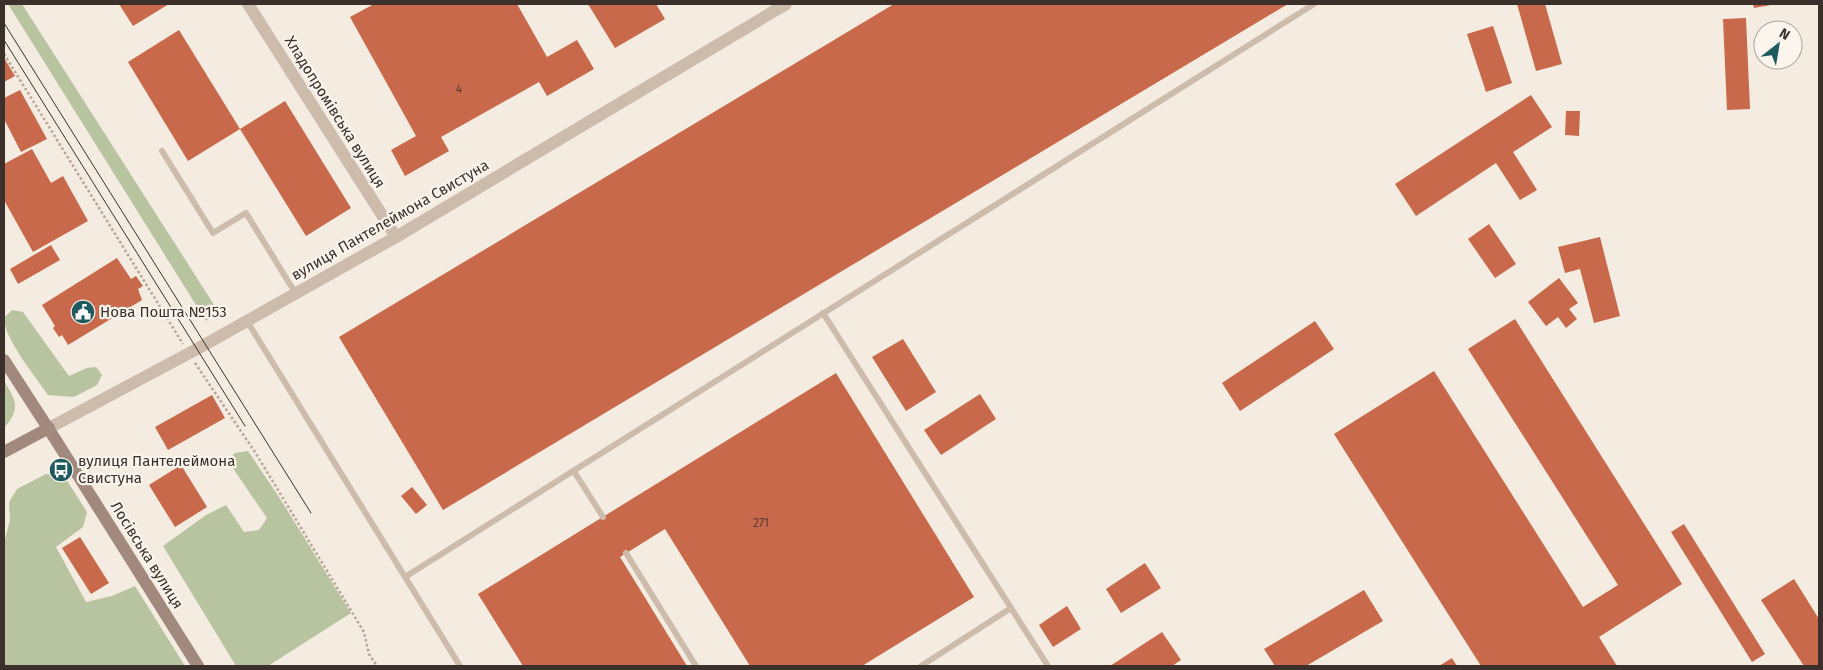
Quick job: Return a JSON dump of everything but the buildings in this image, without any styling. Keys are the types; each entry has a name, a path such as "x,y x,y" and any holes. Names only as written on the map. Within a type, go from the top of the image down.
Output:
{"main road":[{"name":"Лосівська вулиця","path":"4,360 49,428 198,666"},
{"name":"вулиця Пантелеймона Свистуна","path":"4,452 49,428"}],"street":[{"name":"Хладопромівська вулиця","path":"248,4 396,237"},
{"name":"вулиця Пантелеймона Свистуна","path":"49,428 247,321 396,237 786,4"}],"lane":[{"path":"405,577 1314,4"},
{"path":"162,151 212,233 246,213 296,294"},
{"path":"823,314 1048,666"},
{"path":"247,321 460,666"},
{"path":"575,473 603,517"},
{"path":"626,553 696,666"},
{"path":"921,666 1011,608"}],"green space":[{"path":"8,4 22,4 218,311 206,321"},
{"path":"12,310 23,312 69,376 87,368 96,367 102,375 97,385 74,397 48,395 15,347 5,327 4,318"},
{"path":"4,381 14,399 15,410 4,428"},
{"path":"248,451 351,613 268,666 236,666 163,546 206,515 226,505 244,532 259,530 267,518 228,461 235,453"},
{"path":"46,474 64,476 87,512 83,527 56,547 86,602 112,596 135,586 185,666 4,666 4,543 10,520 9,502 17,489"}],"tram line":[{"path":"4,23 311,513"},
{"path":"4,40 245,426"}],"place":[{"name":"Нова Пошта №153","path":"83,312"},
{"name":"вулиця Пантелеймона Свистуна","path":"61,470"}]}
